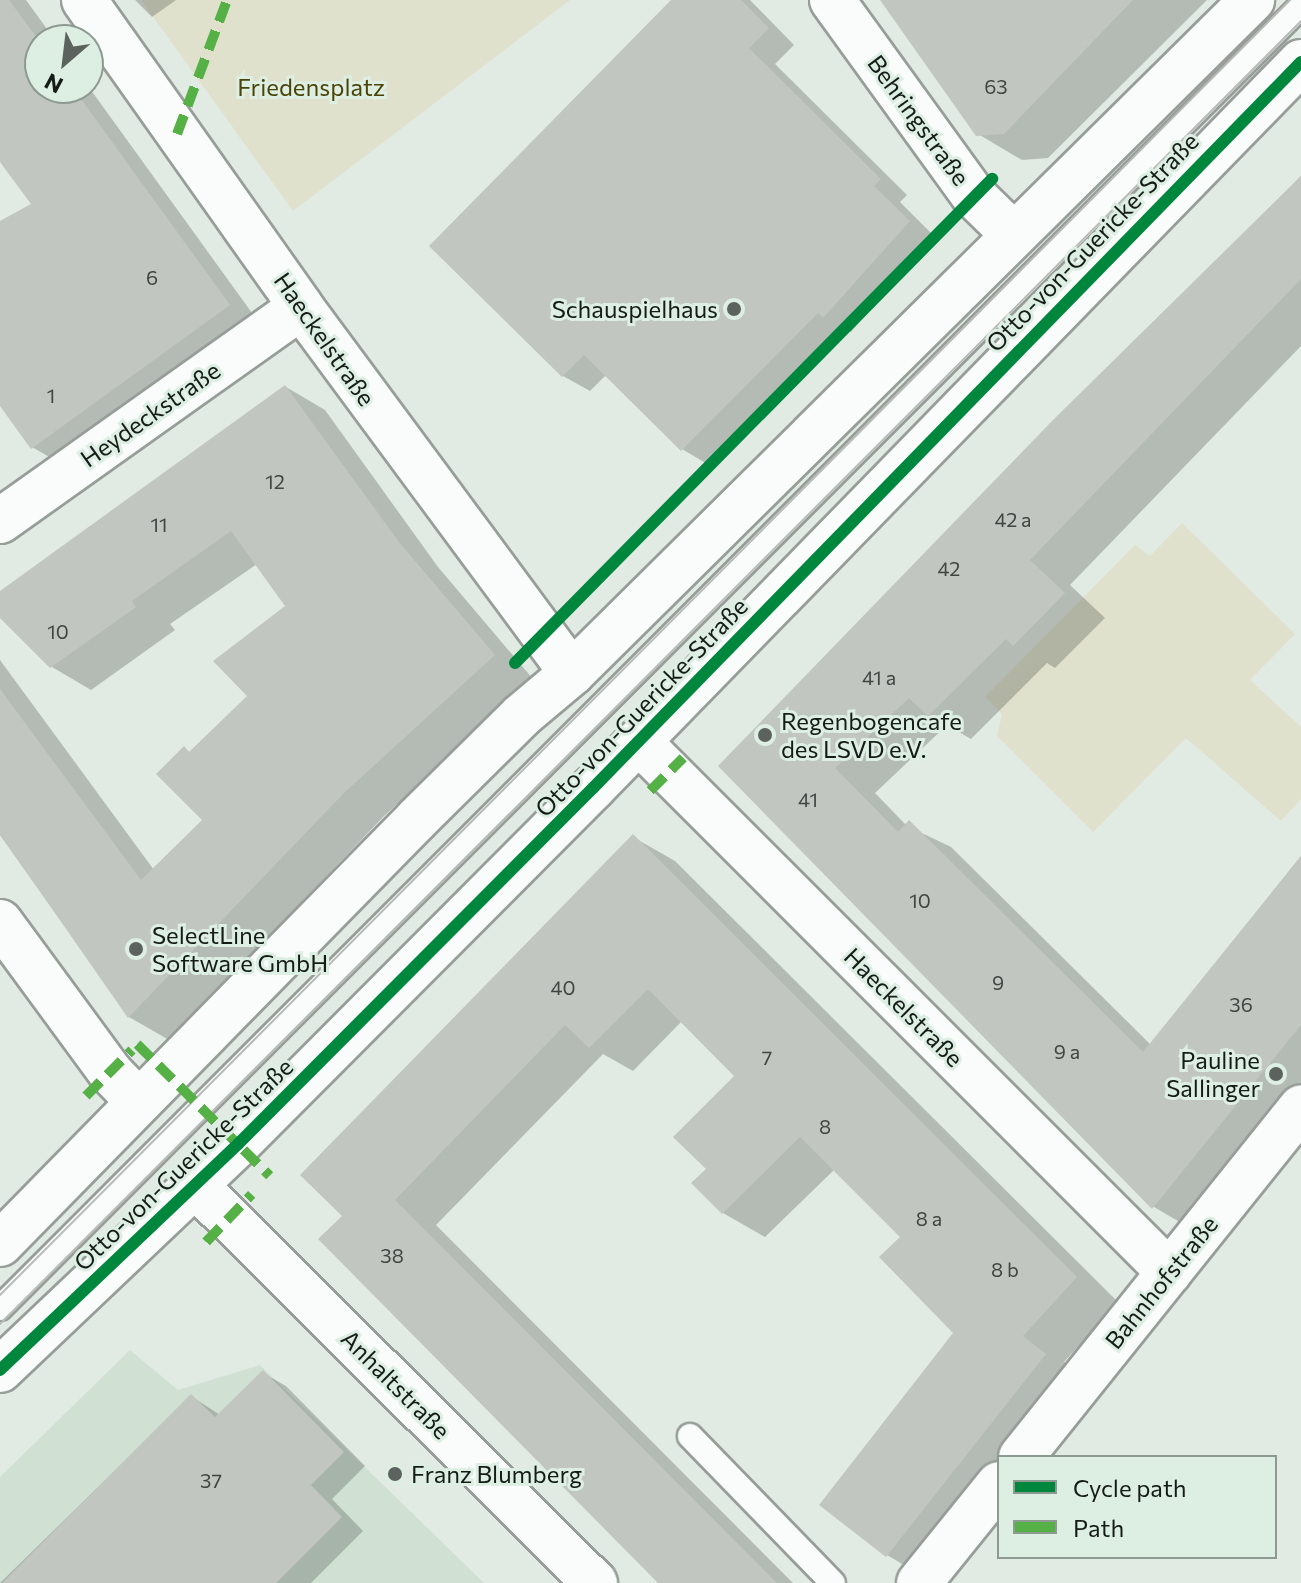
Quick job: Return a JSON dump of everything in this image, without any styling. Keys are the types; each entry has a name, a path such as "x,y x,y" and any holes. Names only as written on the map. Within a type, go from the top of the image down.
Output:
{"street":[{"name":"Haeckelstraße","path":"84,0 301,307 572,673"},
{"name":"Behringstraße","path":"832,0 974,196 1013,234"},
{"path":"0,1244 510,726 572,673 1252,0"},
{"name":"Otto-von-Guericke-Straße","path":"0,1370 196,1186 639,742 1301,62"},
{"name":"Heydeckstraße","path":"0,521 301,307"},
{"name":"Haeckelstraße","path":"639,742 1169,1272"},
{"path":"0,922 110,1072 138,1101"},
{"name":"Bahnhofstraße","path":"1023,1455 1301,1107"},
{"name":"Anhaltstraße","path":"196,1186 595,1583"},
{"path":"919,1583 997,1486"}],"lane":[{"path":"0,1308 1301,6"},
{"path":"690,1436 833,1583"}],"shaded area":[{"path":"130,1350 178,1390 260,1365 484,1583 0,1583 0,1477"}],"green space":[{"name":"Friedensplatz","path":"141,0 570,0 293,211"},
{"path":"1182,523 1295,634 1250,680 1301,727 1301,799 1281,821 1186,738 1093,832 997,736 1002,714 985,697 1135,545 1150,556"}],"building":[{"path":"0,0 9,0 27,24 24,24 24,104 85,104 230,305 31,449 0,406 0,221 31,204 0,162"},
{"path":"671,0 741,0 769,28 749,48 881,179 874,186 910,221 823,318 818,313 681,451 584,355 562,377 429,246"},
{"path":"880,0 1133,0 1004,134 976,136"},
{"path":"1301,176 1301,279 1030,560 1065,593 1013,646 1006,639 928,716 909,698 835,768 898,832 909,820 1143,1052 1301,856 1301,1025 1152,1209 718,766 1053,420"},
{"path":"285,385 399,542 495,655 344,793 128,1018 0,834 0,689 141,880 202,820 156,774 184,746 189,752 247,696 213,661 285,606 231,531 132,601 136,607 50,668 0,618 0,591"},
{"path":"633,834 1077,1277 1023,1336 1046,1354 886,1557 819,1505 953,1333 879,1257 900,1237 800,1137 722,1214 691,1183 706,1169 673,1137 734,1076 648,989 589,1048 565,1025 395,1200 777,1583 658,1583 318,1239 342,1216 300,1175"},
{"path":"263,1370 344,1452 311,1485 342,1517 276,1583 2,1583 191,1394 215,1417"}],"tram line":[{"path":"0,1295 1290,0"},
{"path":"0,1324 1301,21"}],"marked path":[{"path":"177,134 227,0"},
{"path":"650,791 683,758"},
{"path":"137,1044 270,1176"},
{"path":"86,1096 132,1050"},
{"path":"206,1242 252,1194"}],"cycle path":[{"path":"0,1370 238,1144 593,788 1301,62"},
{"path":"515,663 992,179"}],"place":[{"name":"Schauspielhaus","path":"734,309"},
{"name":"Regenbogencafe des LSVD e.V.","path":"765,735"},
{"name":"SelectLine Software GmbH","path":"136,949"},
{"name":"Pauline Sallinger","path":"1276,1074"},
{"name":"Franz Blumberg","path":"395,1474"}]}
